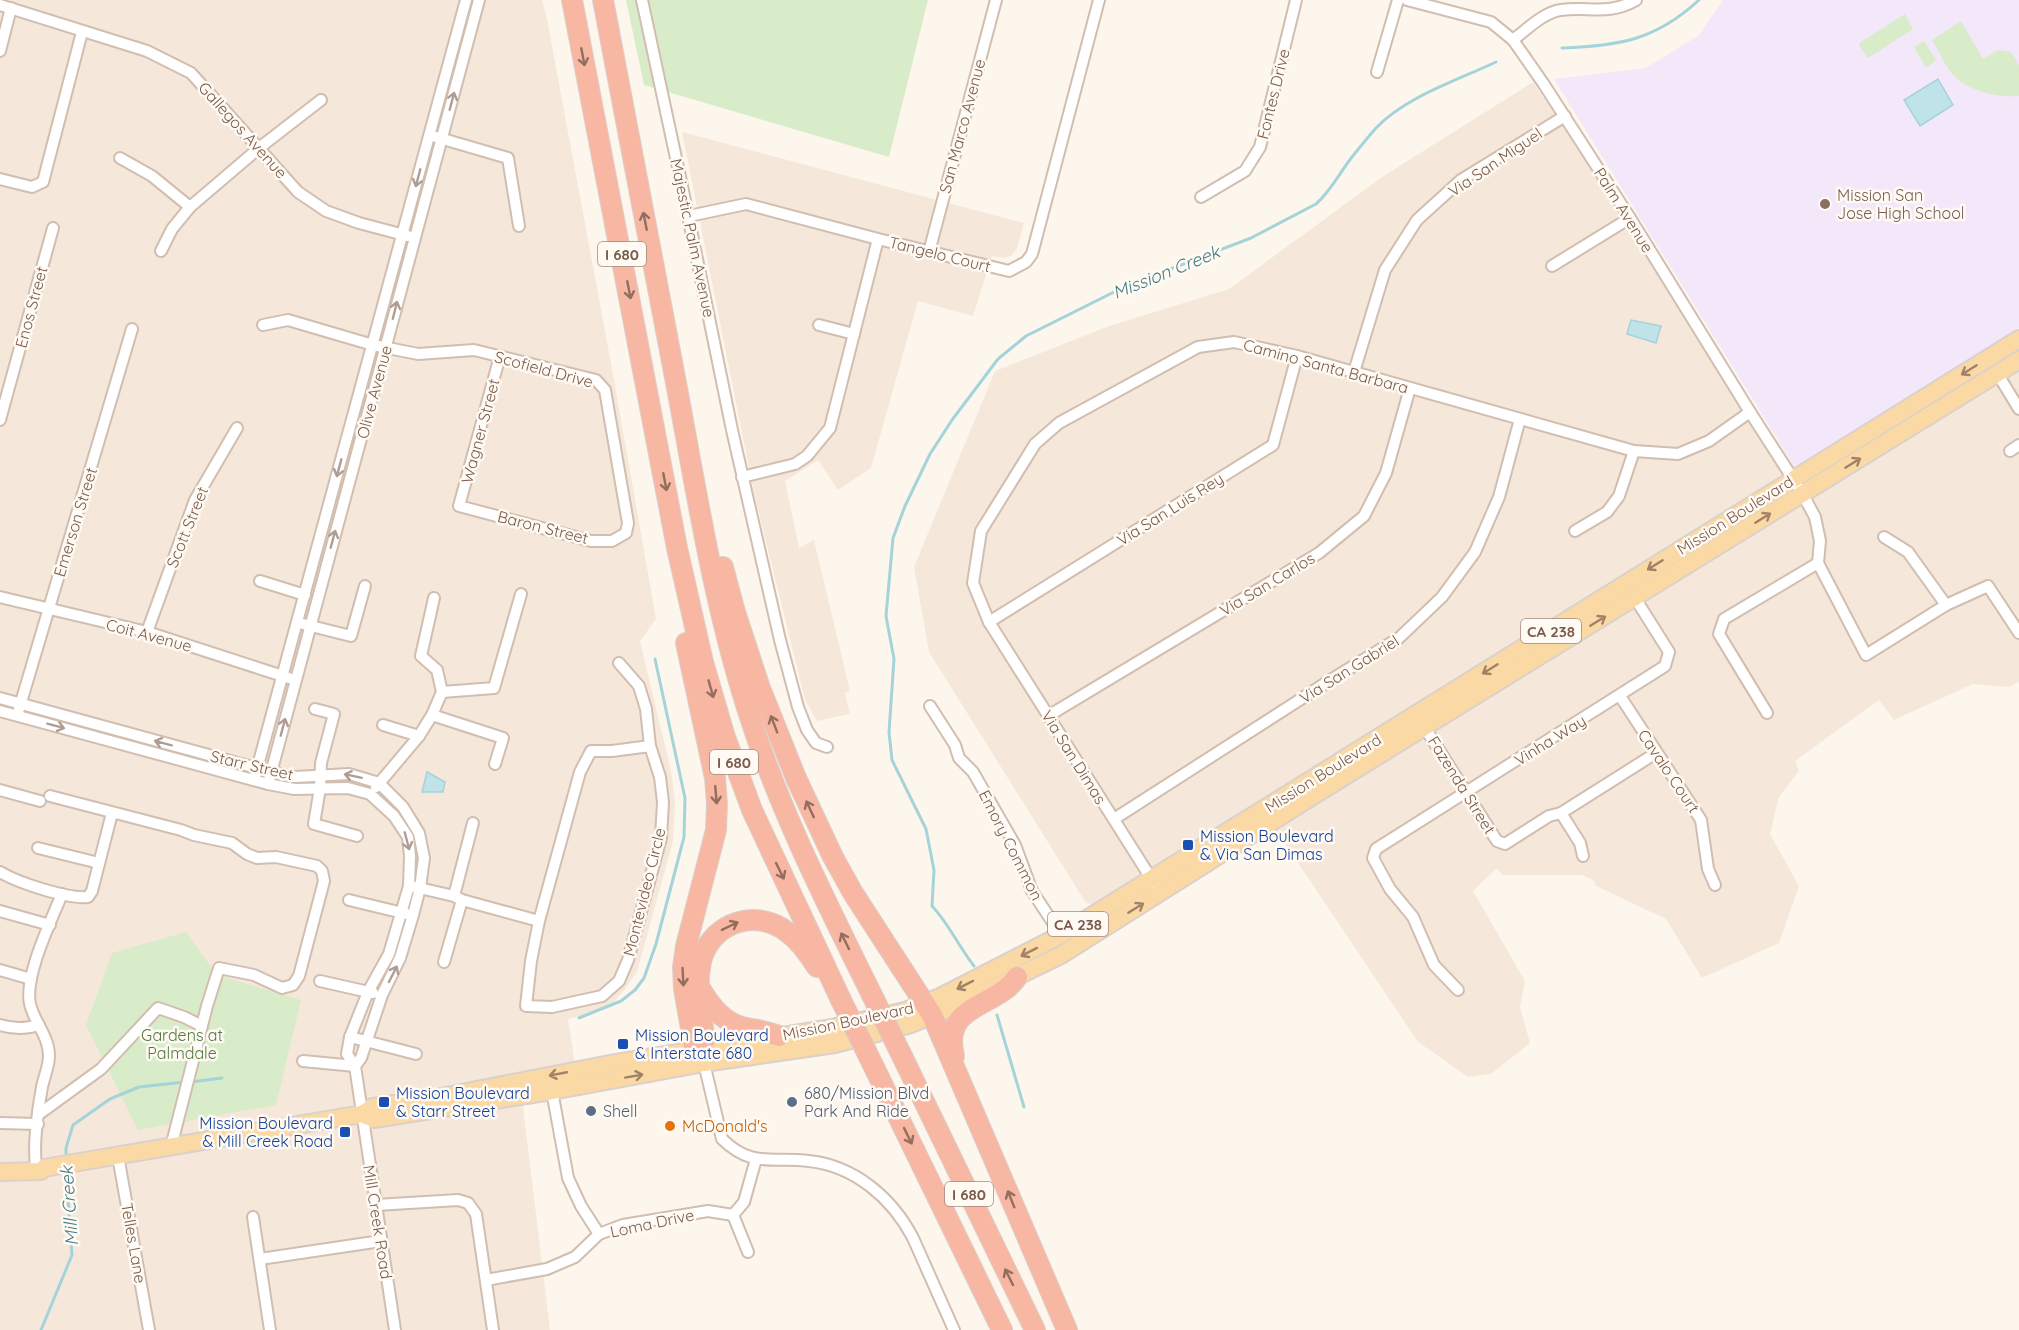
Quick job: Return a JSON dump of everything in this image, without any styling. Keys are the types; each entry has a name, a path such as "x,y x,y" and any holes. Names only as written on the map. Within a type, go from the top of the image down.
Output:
{"highway":[{"name":"I 680","path":"572,0 698,643 732,755 768,846 1002,1330"},
{"name":"I 680","path":"603,0 717,596 753,726 794,833 1035,1330"},
{"path":"680,402 735,612 776,731 833,857 853,893 929,1009 1067,1330"},
{"path":"670,509 686,643 715,778 717,804 716,830 686,946 683,967 684,989 702,1054"},
{"path":"702,1054 699,986 703,957 710,941 734,922 749,920 776,924 788,932 798,941 841,1000"},
{"path":"959,1076 951,1041 957,1023 968,1011 1009,988 1017,977"},
{"path":"699,986 708,1002 728,1020 740,1026 767,1031 779,1036"}],"main road":[{"name":"Mission Boulevard","path":"362,1114 375,1119 552,1091 779,1036 831,1028 905,1011 929,1009 1017,977 1061,955 1156,886 1794,478 2019,339"},
{"name":"Mission Boulevard","path":"0,1166 45,1167 76,1164 362,1114 373,1107 436,1098 615,1063 835,1044 911,1024 929,1009 1061,934 1156,886 1425,728 2019,360"},
{"name":"Mission Boulevard","path":"0,1172 41,1171 45,1167"}],"street":[{"name":"Olive Avenue","path":"254,780 466,0"},
{"name":"Olive Avenue","path":"268,784 479,0"},
{"name":"Majestic Palm Avenue","path":"642,0 742,477 780,640 798,707 807,730 816,742 827,747"},
{"name":"San Marco Avenue","path":"929,252 996,0"},
{"name":"Tangelo Court","path":"742,477 795,464 807,456 830,428 878,239 1009,272 1026,262 1032,254 1100,0"},
{"name":"Fontes Drive","path":"1201,197 1245,171 1260,147 1296,0"},
{"path":"1377,72 1398,0"},
{"name":"Palm Avenue","path":"1407,0 1491,22 1513,40 1630,218 1750,412 1794,478 1815,518 1820,542 1818,563"},
{"path":"1513,40 1534,23 1559,10 1614,10 1636,0"},
{"path":"0,51 6,7"},
{"name":"Gallegos Avenue","path":"6,7 147,51 191,73 298,192 326,211 414,238"},
{"path":"0,179 32,187 43,182 82,32"},
{"path":"161,250 172,229 190,207 259,148 321,100"},
{"name":"Via San Miguel","path":"1354,372 1385,270 1417,220 1461,180 1564,116"},
{"path":"429,135 508,158 519,226"},
{"path":"120,158 152,176 190,207"},
{"path":"689,216 746,204 878,239"},
{"path":"1552,266 1630,218"},
{"name":"Enos Street","path":"0,420 53,228"},
{"name":"Scofield Drive","path":"263,325 288,320 373,345 418,354 474,350 596,380 605,390 628,523 626,533"},
{"path":"819,325 854,334"},
{"name":"Emerson Street","path":"17,715 132,328"},
{"name":"Camino Santa Barbara","path":"989,622 973,583 981,531 1035,444 1059,423 1198,347 1234,342 1297,356 1634,451 1678,454 1709,441 1750,412"},
{"name":"Wagner Street","path":"459,506 500,356"},
{"name":"Via San Luis Rey","path":"989,622 1273,446 1297,356"},
{"path":"1998,373 2019,409"},
{"name":"Via San Carlos","path":"1048,716 1319,553 1364,516 1386,473 1410,388"},
{"name":"Via San Gabriel","path":"1114,819 1399,638 1442,597 1475,552 1499,497 1520,418"},
{"name":"Scott Street","path":"147,632 195,500 237,428"},
{"path":"1575,531 1607,512 1619,496 1634,451"},
{"name":"Baron Street","path":"459,506 591,541 612,541 626,533"},
{"path":"1884,537 1908,552 1946,605"},
{"path":"1767,713 1719,634 1724,619 1818,563 1866,655 1946,605 1988,586 2019,633"},
{"path":"260,580 305,595"},
{"path":"297,622 351,636 364,586"},
{"path":"442,692 494,688 521,594"},
{"name":"Coit Avenue","path":"0,597 147,632 295,680"},
{"path":"362,1114 355,1066 347,1054 350,1037 368,992 389,954 409,886 410,856 408,837 394,816 370,794 419,736 442,692 437,670 421,656 434,598"},
{"name":"Vinha Way","path":"1458,990 1434,964 1413,916 1390,889 1373,858 1376,849 1665,666 1669,652 1635,598"},
{"name":"Via San Dimas","path":"989,622 1156,886"},
{"path":"619,663 639,686 646,709 650,746"},
{"name":"Cavalo Court","path":"1620,696 1701,820 1708,869 1714,885"},
{"name":"Starr Street","path":"0,698 271,772 295,777 349,774 379,783 403,807 419,833 423,858 420,888 400,958 382,995 361,1058 355,1066"},
{"name":"Emory Common","path":"930,706 955,746 959,758 973,772 1015,845 1032,891 1061,934"},
{"path":"315,709 334,714 321,763 320,788 314,824 357,836"},
{"name":"Starr Street","path":"0,711 268,784 294,789 348,788 370,794"},
{"path":"432,715 503,738 495,764"},
{"path":"383,725 419,736"},
{"name":"Fazenda Street","path":"1425,728 1497,841 1504,844 1549,816 1561,813"},
{"name":"Montevideo Circle","path":"650,746 660,777 663,802 661,838 628,960 618,981 602,996 552,1007 526,1006 531,961 539,921 580,772 591,751 612,752 650,746"},
{"path":"1583,856 1580,843 1561,813 1656,753"},
{"path":"0,790 45,798 182,830 194,836 232,843 257,858 276,857 317,866 322,871 324,881 299,976 293,985 282,988 254,975 219,968 171,1147"},
{"path":"0,872 10,878 62,894 78,898 88,897 92,891 112,813"},
{"path":"444,962 473,823"},
{"path":"38,848 99,863"},
{"path":"409,886 539,921"},
{"path":"45,1167 34,1150 49,1057 47,1041 30,1004 31,979 62,894"},
{"path":"349,900 413,915"},
{"path":"0,911 50,925"},
{"path":"0,970 31,979"},
{"path":"320,981 382,995"},
{"path":"0,1123 39,1119 101,1069 158,1008 202,1026"},
{"path":"0,1025 25,1029 39,1025"},
{"path":"350,1037 416,1054"},
{"path":"702,1054 722,1139 738,1152 756,1159 807,1160 826,1164 842,1170 873,1188 886,1199 907,1226 954,1330"},
{"path":"303,1061 355,1066"},
{"path":"552,1091 568,1178 581,1206 599,1234"},
{"name":"Mill Creek Road","path":"362,1114 395,1330"},
{"name":"Telles Lane","path":"118,1156 150,1330"},
{"path":"748,1252 733,1215 744,1202 756,1159"},
{"path":"376,1205 458,1200 468,1203 476,1214 493,1330"},
{"name":"Loma Drive","path":"486,1280 548,1269 574,1257 599,1234 623,1226 708,1211 733,1215"},
{"path":"253,1216 270,1330"},
{"path":"260,1259 381,1240"}],"shaded area":[{"path":"0,0 542,0 613,374 656,619 640,641 671,771 675,800 673,841 637,972 612,1004 592,1013 568,1019 575,1065 519,1074 550,1330 0,1330"},
{"name":"Mission San Jose High School","path":"1723,0 2019,0 2019,328 1796,469 1554,79 1646,68 1699,35"},
{"path":"1533,82 1796,469 2019,329 2019,682 2009,687 1973,684 1894,720 1879,700 1795,761 1799,771 1779,797 1770,834 1799,886 1779,943 1702,978 1666,919 1596,886 1593,880 1582,875 1502,875 1497,868 1473,891 1525,981 1520,1007 1530,1043 1491,1074 1468,1077 1418,1042 1258,803 1101,905 1086,903 929,652 914,567 995,371 1109,326 1229,289 1382,177"},
{"path":"682,132 1024,223 1017,248 1011,256 1003,258 992,256 973,316 918,301 871,468 838,490 818,460 785,481 799,548 814,540 850,691 845,693 850,714 817,721 805,700 754,493"}],"green space":[{"path":"626,0 928,0 889,157 644,85"},
{"path":"1905,14 1913,29 1868,58 1859,45 1861,42"},
{"path":"1961,21 1983,59 1998,50 2011,52 2019,65 2019,96 1993,95 1975,89 1967,86 1951,72 1932,40"},
{"path":"1924,41 1936,60 1926,68 1914,47"},
{"name":"Gardens at Palmdale","path":"186,932 217,975 301,1000 276,1105 138,1130 86,1025 112,953"}],"water":[{"path":"1938,79 1953,105 1920,126 1904,100"},
{"path":"1631,320 1661,326 1656,343 1627,334"},
{"path":"427,772 445,782 443,792 422,792"}],"waterway":[{"name":"Mission Creek","path":"1562,48 1601,45 1636,38 1667,24 1699,0"},
{"name":"Mission Creek","path":"974,966 944,920 932,906 934,870 926,829 892,760 889,732 894,659 886,616 893,538 905,506 930,454 952,420 998,359 1026,336 1126,286 1251,238 1316,204 1367,138 1388,117 1417,98 1496,62"},
{"path":"579,1018 621,1001 635,990 644,978 656,944 684,837 685,798 655,659"},
{"path":"997,1015 1024,1107"},
{"path":"191,1082 222,1078"},
{"path":"66,1160 66,1148 73,1125 110,1099 139,1087 185,1082"},
{"name":"Mill Creek","path":"41,1330 72,1255 66,1170"}],"place":[{"name":"Mission San Jose High School","path":"1825,204"},
{"name":"Mission Boulevard & Via San Dimas","path":"1188,845"},
{"name":"Mission Boulevard & Interstate 680","path":"623,1044"},
{"name":"Mission Boulevard & Starr Street","path":"384,1102"},
{"name":"680/Mission Blvd Park And Ride","path":"792,1102"},
{"name":"Shell","path":"591,1111"},
{"name":"McDonald's","path":"670,1126"},
{"name":"Mission Boulevard & Mill Creek Road","path":"345,1132"}]}
